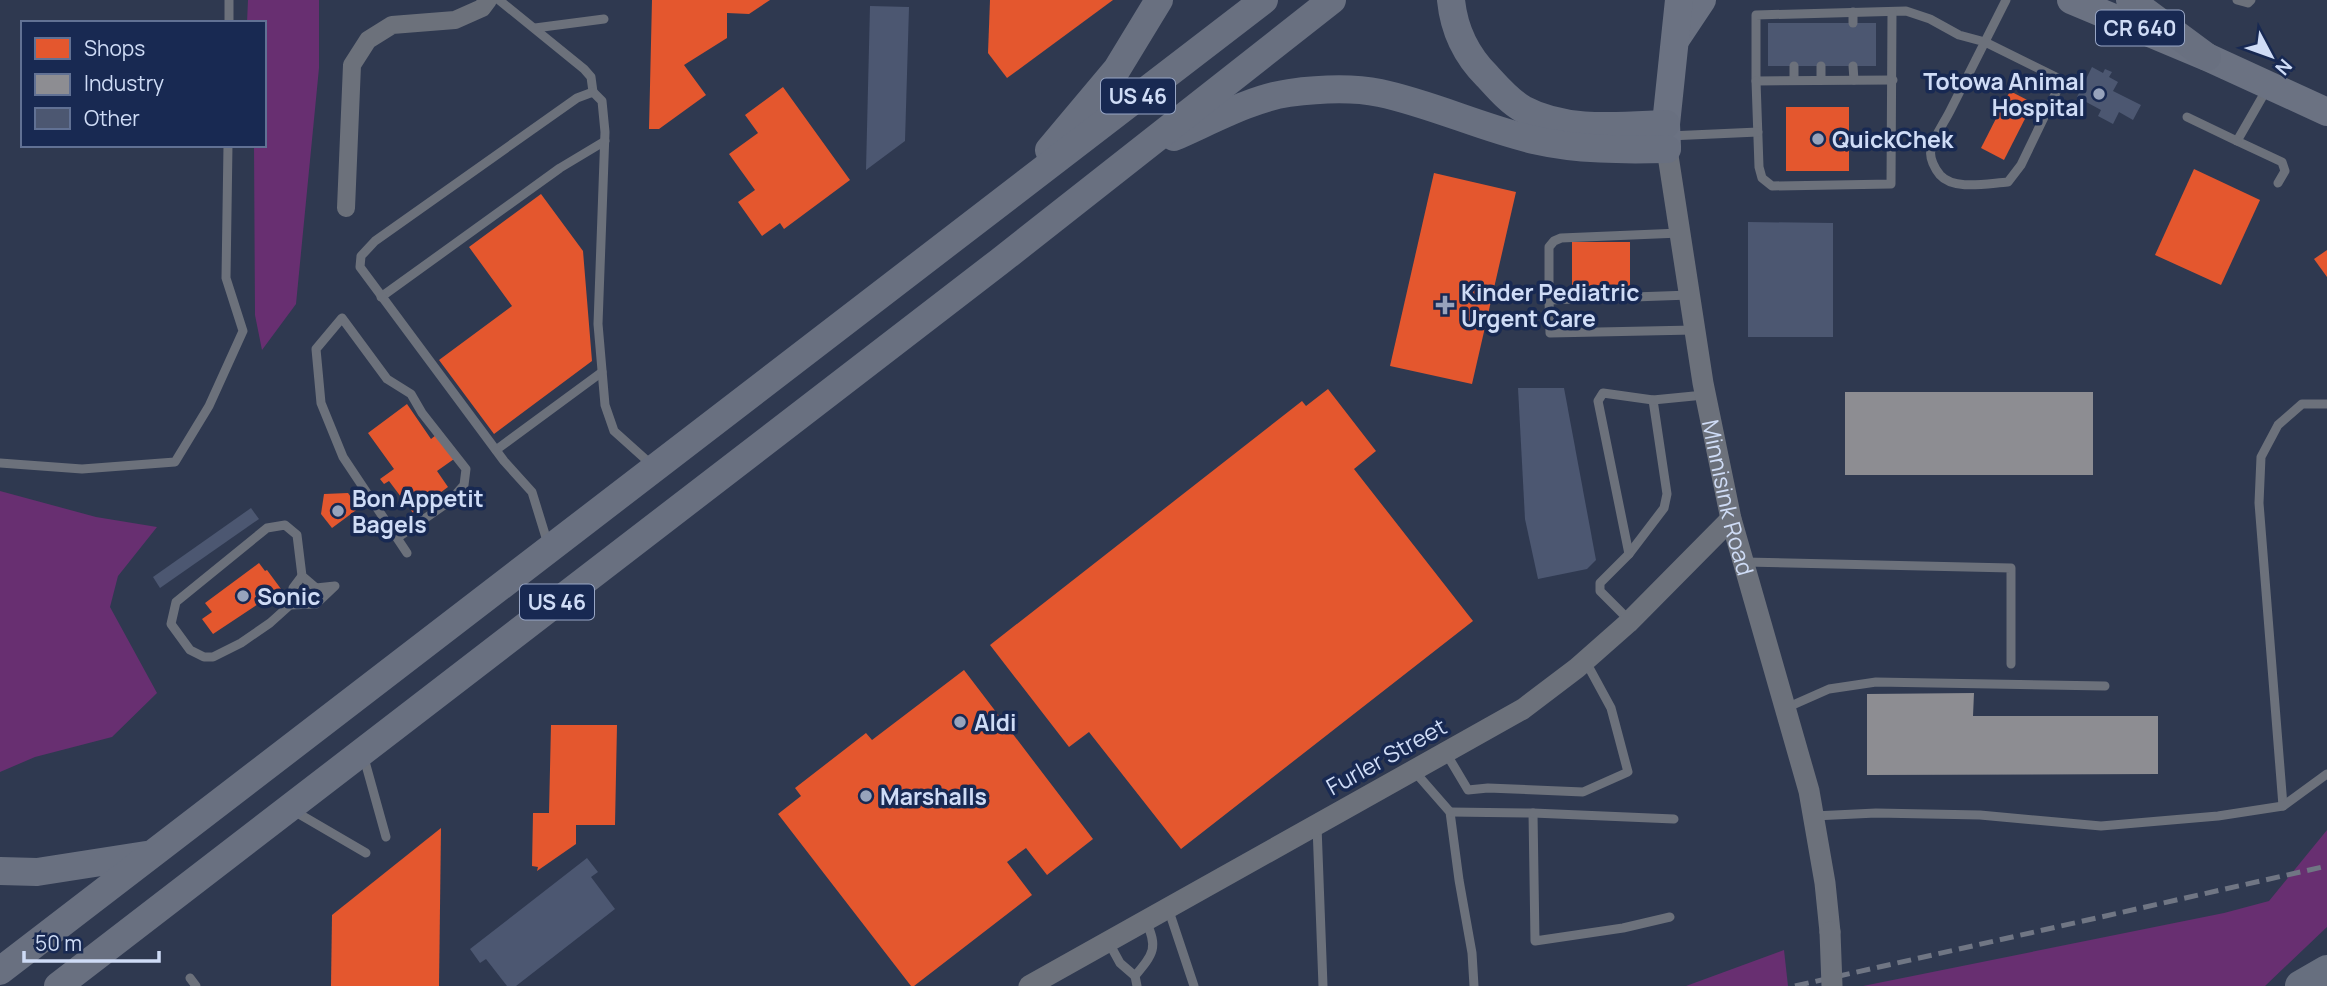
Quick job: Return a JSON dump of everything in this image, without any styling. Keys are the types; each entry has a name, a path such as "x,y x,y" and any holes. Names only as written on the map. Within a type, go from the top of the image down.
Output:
{"highway":[{"path":"1013,192 1117,69 1159,0"},
{"name":"US 46","path":"0,971 1264,0"},
{"name":"US 46","path":"58,986 1140,152 1332,0"},
{"path":"1451,0 1454,22 1464,45 1479,68 1505,96 1521,108 1560,123 1666,137"},
{"path":"2130,0 2207,57"},
{"path":"1140,152 1286,93 1344,89 1380,93 1558,145 1615,151 1666,137"},
{"path":"0,871 48,870 151,855"},
{"path":"2301,986 2327,971"}],"main road":[{"name":"Minnisink Road","path":"1666,137 1679,0"},
{"path":"1673,45 1702,0"},
{"name":"CR 640","path":"2071,0 2207,57 2327,112"}],"street":[{"path":"346,208 352,65 368,40 392,25 454,20 482,8 488,0"},
{"name":"Minnisink Road","path":"1666,137 1689,295 1731,519 1786,708 1814,816 1825,883 1832,986"},
{"name":"Furler Street","path":"1029,986 1523,709 1585,661 1630,621 1731,519"}],"lane":[{"path":"229,0 229,21"},
{"path":"499,0 584,69 591,77 593,92 602,101 605,141 598,324 605,405 614,431 654,468"},
{"path":"1892,12 1891,184 1772,186 1762,178 1759,167 1756,15 1793,19 1822,18 1853,12 1906,11 1930,19 1959,35 1985,42 2062,80 2021,165 2008,182 1977,184 1954,183 1941,176 1931,160 1930,150 1950,113 1985,42 2006,0"},
{"path":"2237,0 2248,3 2251,0"},
{"path":"1853,12 1853,23"},
{"path":"535,28 604,19"},
{"path":"1794,66 1794,80"},
{"path":"1821,66 1821,80"},
{"path":"1853,66 1854,80"},
{"path":"1756,81 1893,79"},
{"path":"2237,141 2269,86"},
{"path":"549,548 532,492 496,450 360,267 361,256 375,241 577,97 593,92"},
{"path":"2187,117 2282,162 2285,171 2278,183"},
{"path":"1666,137 1758,132"},
{"path":"382,296 560,168 605,141"},
{"path":"0,463 82,469 175,462 209,406 243,331 226,278 228,147"},
{"path":"1681,233 1561,238 1554,241 1549,247 1550,333 1695,330"},
{"path":"1549,300 1689,295"},
{"path":"397,538 450,501 464,485 466,469 422,413 411,394 387,379 342,318 316,349 321,403 343,457 397,538 407,553"},
{"path":"496,450 602,372"},
{"path":"1629,554 1598,401 1602,393 1653,400 1706,394"},
{"path":"1630,621 1600,592 1600,583 1629,554 1664,508 1667,494 1653,400"},
{"path":"2283,806 2259,503 2261,457 2278,425 2302,404 2327,404"},
{"path":"290,605 316,604 335,586 316,588 302,576 297,535 285,524 267,528 176,602 171,624 190,650 205,657 213,657 241,643 290,605 293,588 302,576"},
{"path":"1743,562 2011,568 2011,664"},
{"path":"1446,752 1468,790 1488,788 1583,792 1628,772 1611,708 1585,661"},
{"path":"1786,708 1829,688 1876,681 2105,686"},
{"path":"362,751 386,837"},
{"path":"1413,770 1450,813 1472,953 1474,986"},
{"path":"1814,816 1980,815 2101,826 2218,816 2283,806 2327,774"},
{"path":"289,809 366,853"},
{"path":"1450,813 1674,818"},
{"path":"1533,813 1535,941 1623,928 1670,917"},
{"path":"1317,824 1323,986"},
{"path":"1168,908 1194,986"},
{"path":"1135,976 1150,958 1154,940 1146,920"},
{"path":"1108,942 1120,963 1135,976 1137,986"}],"shaded area":[{"path":"248,0 319,0 319,68 296,304 262,350 255,315 254,147 266,147 266,21 247,21"},
{"path":"0,491 96,517 157,527 118,576 110,607 157,693 112,737 35,757 0,772"},
{"path":"2327,830 2327,927 2265,986 1863,986 2224,913 2269,901"},
{"path":"1784,950 1788,986 1686,986"}],"building: Shops":[{"path":"652,0 770,0 749,14 727,13 727,38 684,65 706,95 659,129 649,129"},
{"path":"990,0 1113,0 1007,78 988,53"},
{"path":"783,87 850,180 784,229 780,223 762,236 738,202 755,190 729,154 758,133 745,115"},
{"path":"2010,91 2033,103 2004,160 1981,148"},
{"name":"QuickChek","path":"1786,107 1849,107 1849,171 1786,171"},
{"path":"2194,169 2260,200 2221,285 2155,255"},
{"path":"1434,173 1516,192 1472,384 1390,366"},
{"path":"541,194 583,251 592,361 494,434 439,360 512,306 469,247"},
{"path":"1572,242 1630,242 1630,286 1572,286"},
{"path":"2327,250 2327,277 2314,259"},
{"path":"1328,389 1376,451 1354,469 1473,621 1181,849 1089,732 1069,747 990,645 1302,401 1306,406"},
{"path":"407,404 431,439 436,435 454,459 437,471 448,487 413,513 389,481 384,484 380,479 394,469 368,433"},
{"name":"Bon Appetit Bagels","path":"348,493 359,508 332,528 321,514 324,494"},
{"name":"Sonic","path":"259,563 281,589 213,634 202,619 212,612 205,603"},
{"path":"964,670 1093,839 1047,875 1026,848 1007,862 1032,895 911,986 778,814 801,796 795,788 866,733 872,740"},
{"path":"551,725 617,725 615,825 576,825 576,844 537,871 538,867 532,866 533,813 549,813"},
{"path":"441,828 439,986 331,986 332,915"}],"building: Industry":[{"path":"1845,392 2093,392 2093,475 1845,475"},
{"path":"1974,693 1973,716 2158,716 2158,774 1867,775 1867,694"}],"building: Other":[{"path":"870,6 909,7 905,141 866,170"},
{"path":"1768,23 1876,23 1876,66 1768,66"},
{"name":"Totowa Animal Hospital","path":"2092,67 2103,73 2105,69 2112,72 2109,77 2118,82 2113,91 2141,105 2133,120 2119,112 2113,124 2098,116 2101,110 2077,97"},
{"path":"1748,222 1833,223 1833,337 1748,337"},
{"path":"1518,388 1564,388 1596,560 1587,569 1538,579 1525,519"},
{"path":"251,508 259,519 160,588 153,577"},
{"path":"587,858 598,872 591,877 615,909 516,986 507,986 486,959 480,963 470,949"}],"railway":[{"path":"1795,986 2327,866"}],"place":[{"name":"Totowa Animal Hospital","path":"2099,94"},
{"name":"QuickChek","path":"1818,139"},
{"name":"Kinder Pediatric Urgent Care","path":"1445,305"},
{"name":"Bon Appetit Bagels","path":"338,511"},
{"name":"Sonic","path":"243,596"},
{"name":"Aldi","path":"960,722"},
{"name":"Marshalls","path":"866,796"}]}
